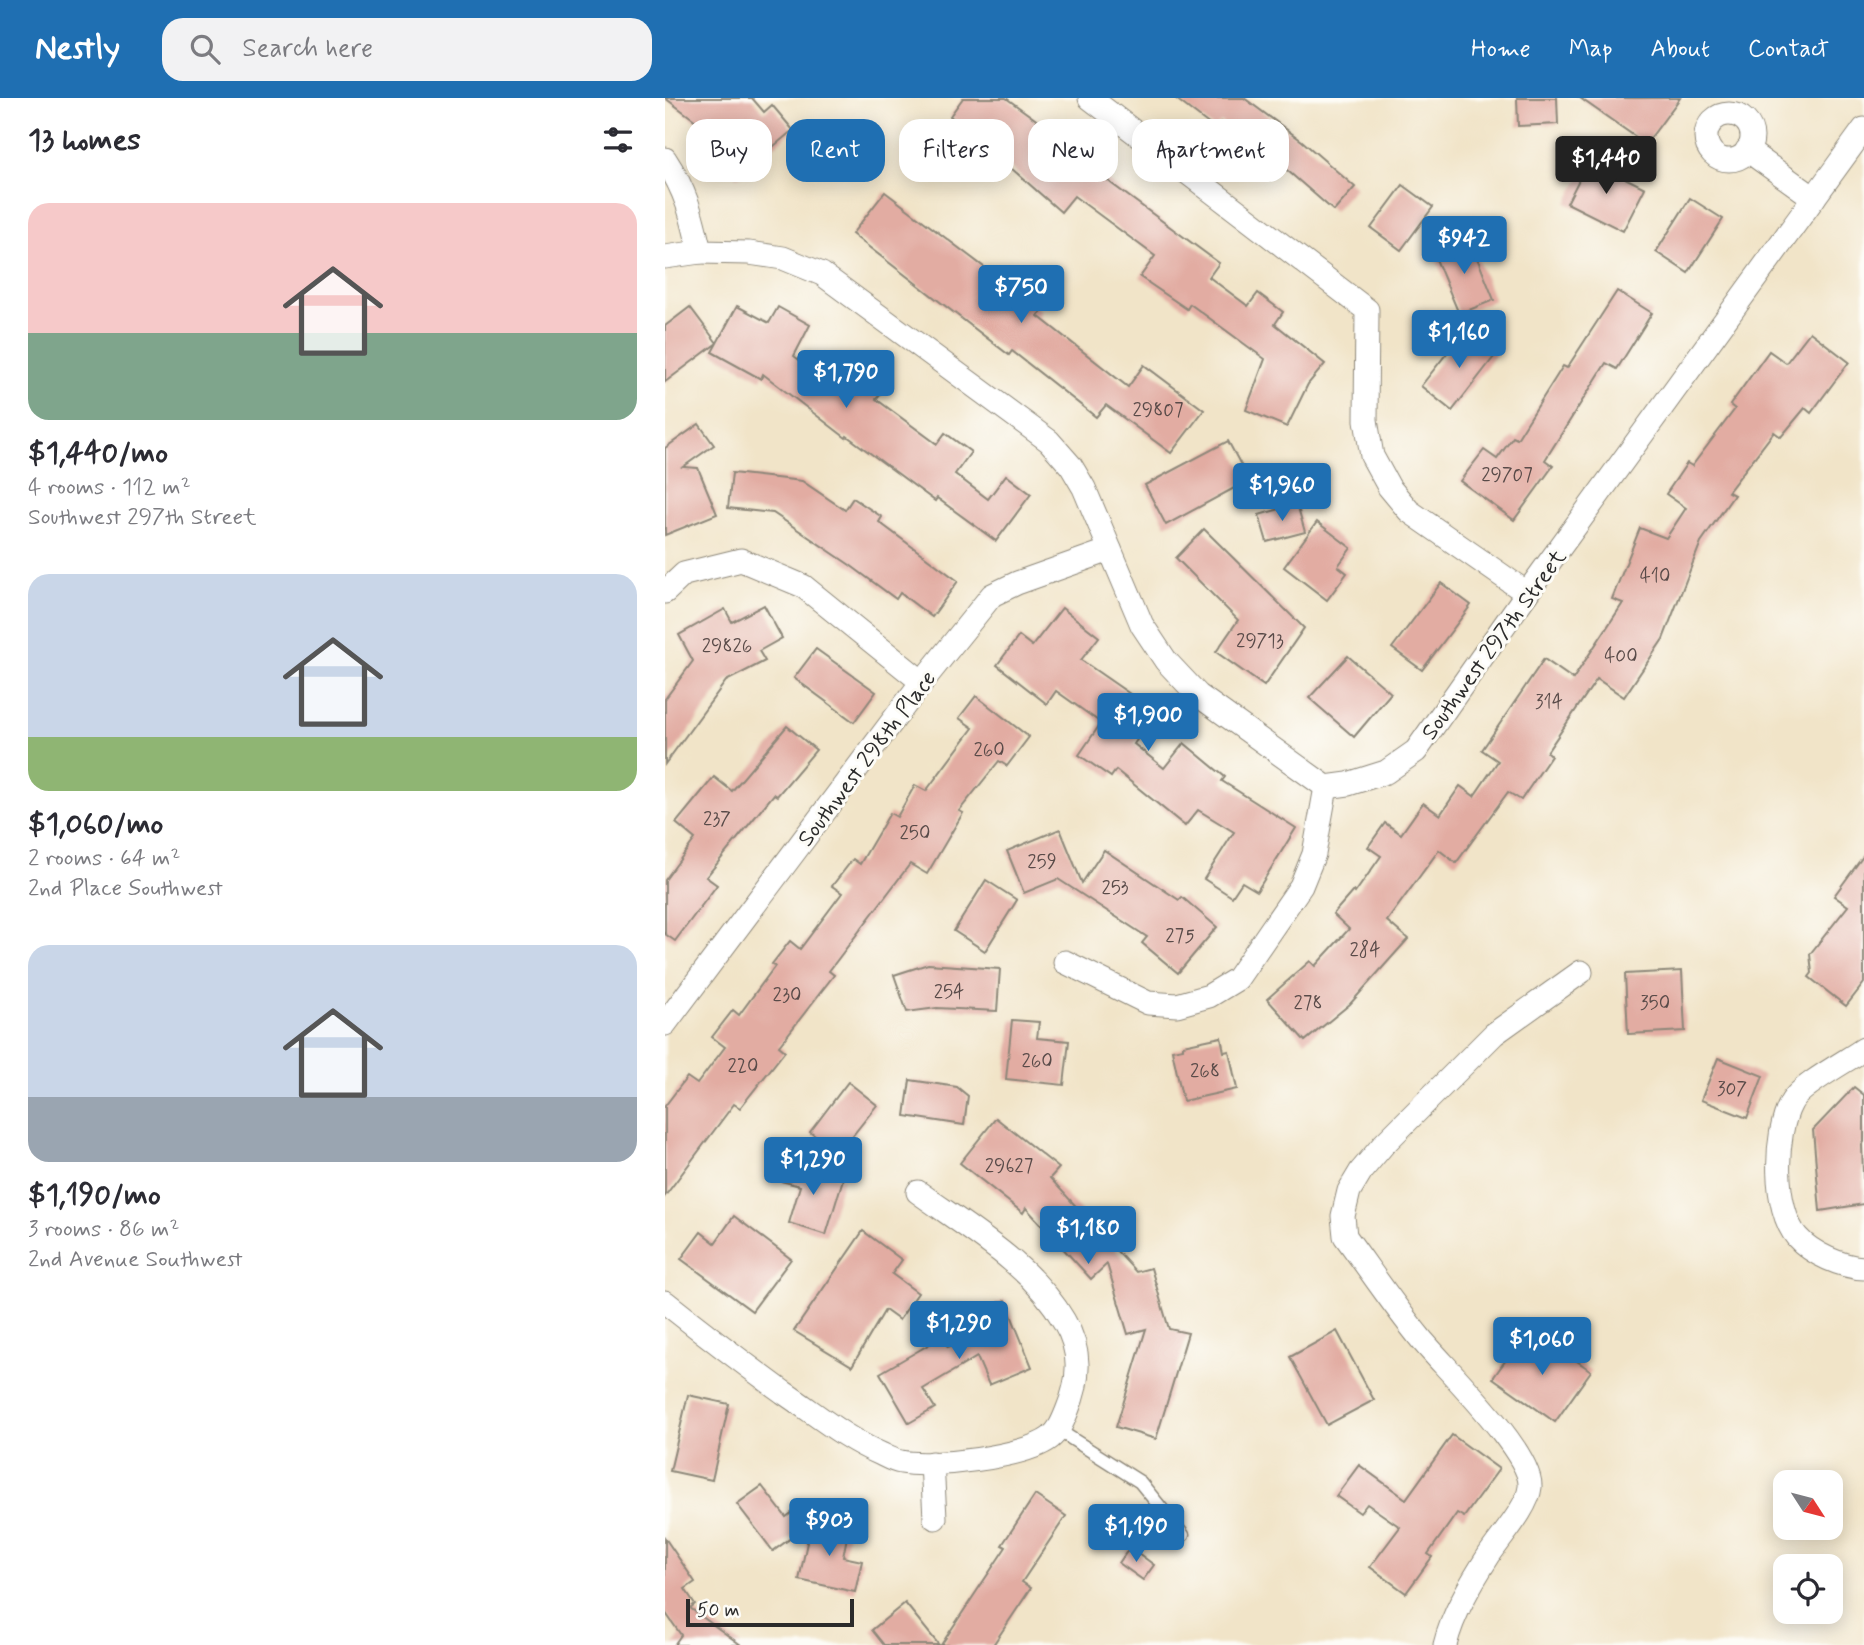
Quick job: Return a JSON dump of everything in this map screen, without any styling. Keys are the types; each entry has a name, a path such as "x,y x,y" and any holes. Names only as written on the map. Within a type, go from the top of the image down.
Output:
{"street":[{"path":"1090,98 1367,310 1366,420 1372,456 1389,487 1409,511 1527,593"},
{"name":"Southwest 297th Street","path":"1326,786 1348,784 1386,772 1416,751 1527,593 1864,129"},
{"path":"1747,150 1814,198"},
{"path":"665,159 681,183 700,252"},
{"path":"665,257 700,252 749,253 783,258 822,274 1049,441 1071,466 1084,488 1142,625 1166,661 1198,695 1326,786 1314,854 1301,886 1237,979 1209,996 1177,1005 1148,1003 1065,961"},
{"name":"Southwest 298th Place","path":"665,1024 922,682 992,595 1017,583 1110,550"},
{"path":"665,592 684,574 741,560 803,586 922,682"},
{"path":"1445,1645 1450,1626 1465,1596 1523,1504 1530,1486 1524,1467 1503,1433 1421,1339 1345,1236 1343,1216 1349,1191 1384,1143 1494,1034 1581,972"},
{"path":"1864,1049 1791,1101 1777,1156 1787,1221 1797,1237 1837,1262 1864,1268"},
{"path":"665,1302 754,1372 846,1437 900,1462 932,1463 1005,1455 1034,1447 1054,1436 1073,1398 1079,1364 1074,1339 1063,1318 1034,1282 918,1192"},
{"path":"932,1463 935,1518"}],"lane":[{"path":"1058,1430 1140,1482 1183,1535"}],"building":[{"path":"665,98 752,98 764,112 772,105 786,122 786,136 772,148 772,119 693,119"},
{"path":"963,98 1006,98 1035,119 1028,119 1028,182 1110,182 1219,263 1209,277 1248,306 1258,293 1283,312 1275,324 1325,364 1308,384 1287,427 1246,410 1265,359 1190,304 1187,309 1140,277 1155,256 1074,196 1061,212 1014,171 1014,119 954,119 950,116"},
{"path":"1175,98 1244,98 1272,119 1202,119"},
{"path":"1517,98 1557,98 1558,124 1518,126"},
{"path":"1580,98 1680,98 1646,144"},
{"path":"1289,131 1355,187 1334,211 1289,172"},
{"path":"1589,160 1645,188 1623,231 1567,203"},
{"path":"1403,185 1433,207 1401,250 1371,228"},
{"path":"885,192 1042,311 1038,316 1128,387 1144,365 1204,410 1171,453 1106,405 1096,417 1012,351 1009,355 852,234"},
{"path":"1690,198 1723,219 1688,273 1656,252"},
{"path":"1469,238 1494,300 1459,314 1433,252"},
{"path":"1617,291 1652,313 1617,369 1606,363 1545,460 1553,466 1514,520 1460,481 1484,450 1497,459 1513,437 1517,439 1563,366 1567,368"},
{"path":"737,306 769,323 778,307 810,325 794,356 837,389 858,363 887,386 876,399 937,444 945,433 971,452 955,474 988,499 1006,475 1031,494 996,541 937,498 935,501 847,436 846,438 763,374 761,379 712,352"},
{"path":"690,307 717,343 665,382 665,326"},
{"path":"1466,329 1497,353 1452,411 1421,386"},
{"path":"1810,332 1849,362 1811,413 1805,408 1781,437 1774,432 1728,492 1734,495 1701,542 1663,639 1624,697 1597,679 1547,752 1551,756 1521,800 1508,792 1456,863 1439,850 1387,921 1408,939 1350,1004 1305,1041 1267,999 1310,961 1315,966 1349,929 1333,914 1353,891 1355,893 1381,856 1368,847 1385,823 1401,834 1423,803 1440,815 1460,786 1474,796 1498,761 1482,750 1544,659 1573,679 1623,603 1612,599 1640,528 1666,538 1686,508 1666,494 1687,463 1692,466 1735,409 1730,405 1769,351 1786,363"},
{"path":"699,424 714,445 683,467 698,468 717,514 665,535 665,448"},
{"path":"1228,441 1249,480 1166,525 1145,485"},
{"path":"732,473 802,481 845,510 853,498 882,517 879,522 958,581 932,617 900,593 896,599 773,513 728,508"},
{"path":"1297,504 1305,532 1267,542 1259,515"},
{"path":"1317,522 1351,548 1338,566 1347,573 1327,600 1284,567"},
{"path":"1204,529 1304,628 1264,686 1216,652 1238,620 1176,558"},
{"path":"1441,583 1471,605 1422,670 1392,648"},
{"path":"764,605 782,638 759,651 765,661 726,681 665,764 665,699 693,661 679,635 725,609 732,622"},
{"path":"1062,608 1099,637 1081,660 1156,712 1134,744 1164,768 1184,743 1225,777 1222,781 1296,828 1257,891 1242,882 1232,897 1204,879 1234,832 1198,810 1185,826 1116,770 1111,777 1079,755 1101,723 1056,691 1047,704 997,665 1019,636 1032,646"},
{"path":"816,649 876,692 854,722 794,678"},
{"path":"1348,656 1391,693 1354,737 1309,698"},
{"path":"976,696 1029,737 1007,766 999,761 959,811 963,813 927,874 910,864 829,971 834,975 779,1046 785,1051 740,1108 734,1104 665,1196 665,1106 687,1077 697,1084 725,1047 712,1037 733,1010 739,1015 790,941 800,949 842,893 832,886 853,859 860,864 890,813 897,817 915,785 926,791 973,728 959,718"},
{"path":"787,726 816,750 777,796 774,794 706,877 717,885 675,941 665,934 665,880 695,839 676,823 714,777 732,791"},
{"path":"1060,829 1082,883 1104,850 1179,900 1182,897 1217,927 1178,973 1142,943 1147,937 1058,879 1024,893 1007,851"},
{"path":"1864,855 1864,983 1846,1006 1809,977 1812,973 1810,954 1848,906 1834,896"},
{"path":"986,880 1017,900 985,951 954,931"},
{"path":"928,964 1000,969 997,1011 937,1008 907,1012 894,975"},
{"path":"1682,971 1685,1031 1628,1034 1625,974"},
{"path":"1012,1020 1039,1022 1037,1038 1069,1041 1064,1085 1006,1079"},
{"path":"1221,1037 1224,1052 1229,1051 1237,1089 1183,1101 1172,1050"},
{"path":"1718,1058 1763,1076 1747,1118 1701,1100"},
{"path":"910,1080 957,1087 968,1096 964,1125 905,1116"},
{"path":"848,1082 877,1105 838,1154 810,1132"},
{"path":"1854,1087 1864,1095 1864,1204 1820,1211 1813,1130"},
{"path":"996,1118 1059,1168 1050,1178 1136,1272 1151,1268 1169,1329 1188,1333 1156,1439 1116,1427 1146,1329 1128,1334 1107,1264 1091,1279 1026,1208 1023,1213 960,1163"},
{"path":"786,1162 843,1179 826,1235 789,1223 800,1186 781,1181"},
{"path":"734,1216 791,1259 752,1311 681,1259 701,1232 715,1243"},
{"path":"863,1231 902,1260 892,1274 918,1293 899,1320 885,1310 852,1366 794,1331"},
{"path":"1005,1300 1032,1367 989,1385 977,1357 923,1389 935,1408 909,1423 880,1373 942,1337 948,1347 985,1332 977,1312"},
{"path":"1337,1331 1374,1400 1327,1425 1290,1357"},
{"path":"1521,1339 1531,1346 1535,1340 1550,1351 1554,1345 1591,1371 1555,1422 1493,1378"},
{"path":"688,1395 729,1404 712,1480 670,1471"},
{"path":"1452,1435 1499,1469 1464,1517 1457,1513 1428,1554 1432,1557 1406,1593 1370,1567 1400,1527 1367,1504 1360,1513 1336,1496 1359,1465 1406,1499"},
{"path":"762,1486 786,1517 798,1508 810,1524 773,1551 737,1504"},
{"path":"1035,1495 1066,1516 1022,1582 1031,1588 993,1645 941,1645 1006,1547 1002,1545"},
{"path":"812,1519 849,1527 843,1557 862,1561 855,1592 799,1580"},
{"path":"665,1538 695,1582 685,1589 695,1604 690,1608 741,1645 674,1645 681,1635 665,1612"},
{"path":"1130,1547 1154,1565 1143,1580 1119,1563"},
{"path":"905,1603 939,1645 884,1645 872,1630"}]}
